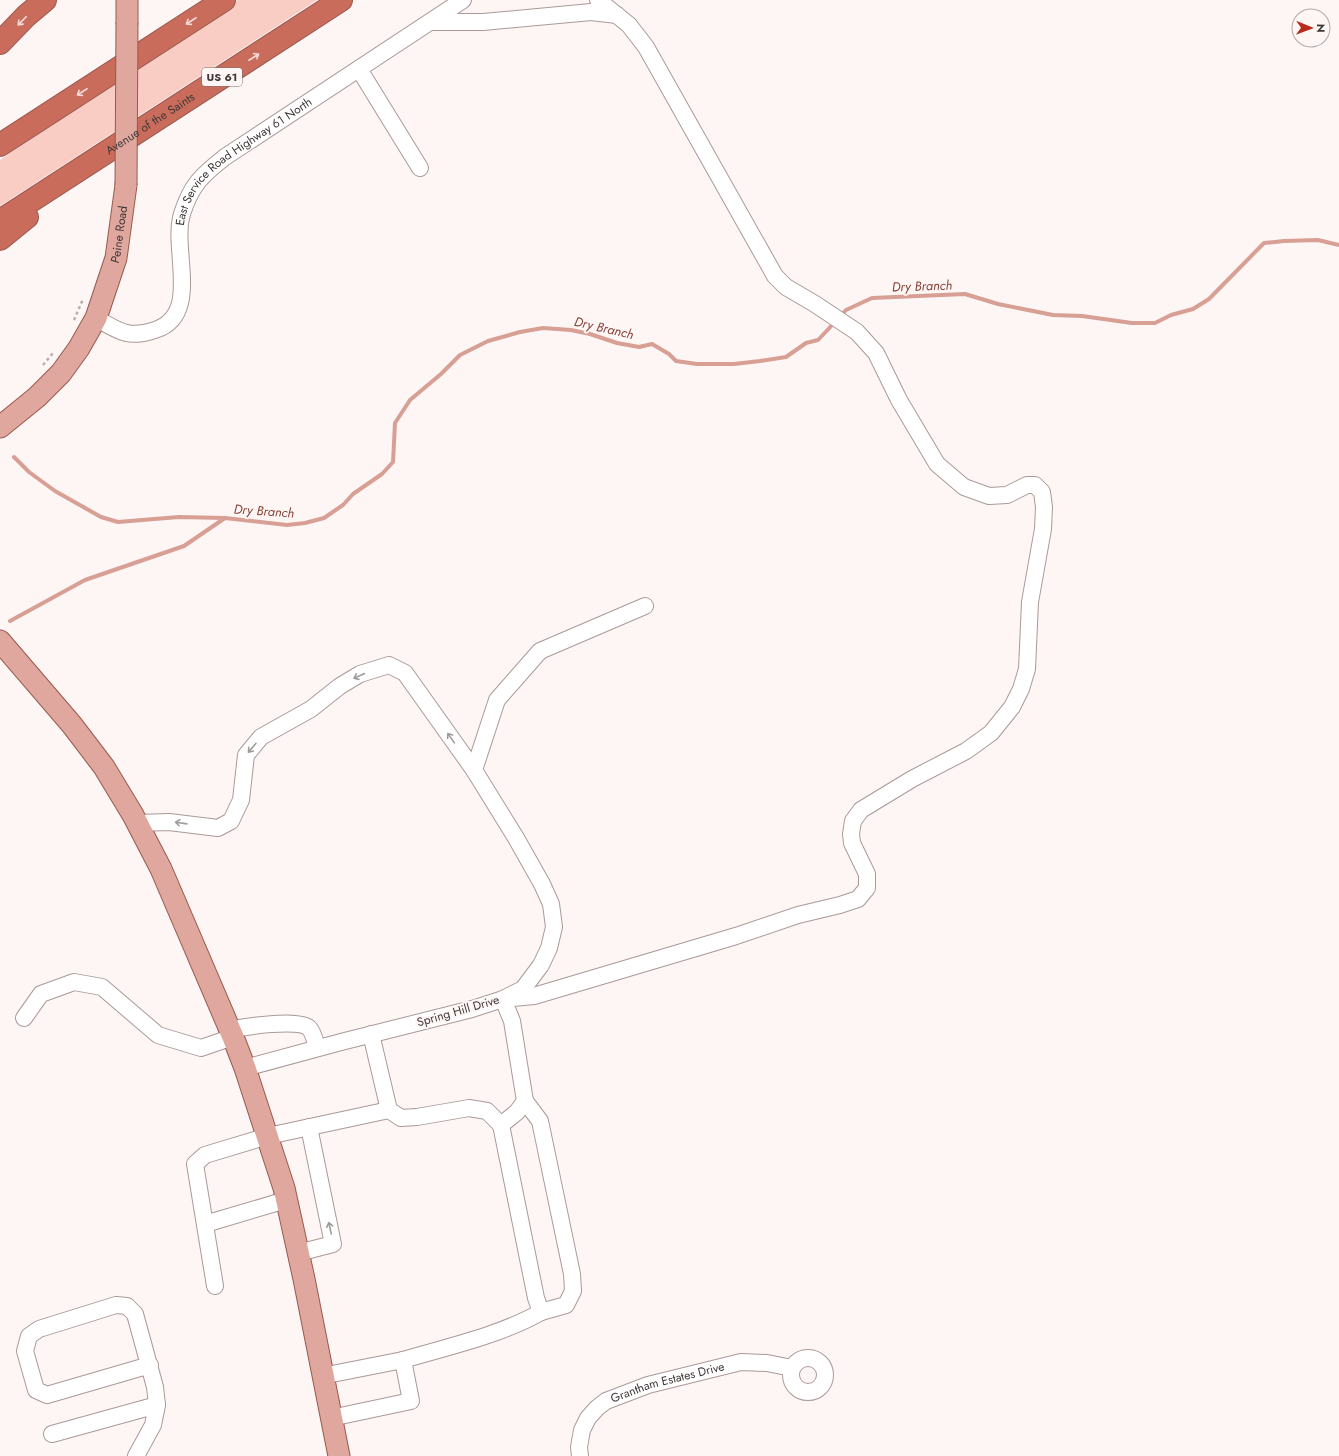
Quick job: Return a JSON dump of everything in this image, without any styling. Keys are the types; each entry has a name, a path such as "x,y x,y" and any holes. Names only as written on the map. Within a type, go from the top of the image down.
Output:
{"highway":[{"path":"0,43 26,16 45,0"},
{"path":"0,145 224,0"},
{"name":"Avenue of the Saints","path":"0,221 341,0"},
{"path":"0,239 104,154"}],"main road":[{"name":"Peine Road","path":"0,428 38,397 61,373 79,348 96,318 116,258 126,185 127,0"},
{"path":"0,641 72,725 104,767 137,823 161,869 231,1033 245,1068 268,1136 286,1200 315,1334 322,1376 339,1456"}],"street":[{"name":"East Service Road Highway 61 North","path":"96,318 115,329 129,334 147,333 163,327 174,316 180,305 182,282 179,241 181,216 191,191 204,173 225,157 463,0"},
{"path":"322,1376 403,1360 484,1336 529,1320 541,1312 566,1305 573,1291 572,1274 540,1121 525,1101 512,1021 503,999 534,996 722,941 798,915 858,899 867,888 867,874 852,843 851,834 853,822 861,810 912,779 966,751 991,733 1012,707 1021,689 1027,669 1030,602 1043,529 1044,508 1042,492 1036,485 1027,485 1007,495 989,496 964,487 937,464 899,400 876,353 857,332 786,287 775,276 646,47 629,25 603,1"},
{"path":"430,22 483,22 591,12 617,15"},
{"path":"359,69 420,168"},
{"path":"474,770 497,700 540,652 645,606"},
{"name":"Spring Hill Drive","path":"137,823 169,822 218,828 231,821 241,800 246,755 261,737 311,709 340,686 360,674 389,665 405,673 474,770 535,871 551,904 554,927 549,948 541,965 523,988 503,999 472,1009 317,1048 245,1068"},
{"path":"24,1018 41,994 74,982 102,987 158,1034 201,1048 231,1033 254,1025 292,1024 309,1027 313,1033 317,1048"},
{"path":"371,1034 389,1110 400,1118 417,1117 469,1108 487,1111 501,1125 536,1298 541,1312"},
{"path":"501,1125 517,1112 525,1101"},
{"path":"215,1286 195,1164 205,1155 268,1136 389,1110"},
{"path":"298,1253 333,1244 309,1127"},
{"path":"205,1224 286,1200"},
{"path":"136,1456 153,1425 157,1405 150,1365 135,1314 127,1306 116,1305 39,1329 29,1336 25,1351 36,1390 46,1396 150,1365"},
{"path":"331,1418 411,1401 403,1360"},
{"name":"Grantham Estates Drive","path":"580,1456 579,1447 582,1430 588,1418 606,1401 648,1385 741,1362 767,1363 792,1368"},
{"path":"52,1434 157,1405"}],"path":[{"path":"71,326 83,299"},
{"path":"41,368 55,350"}],"shaded area":[{"path":"238,0 317,0 0,206 0,160"}],"waterway":[{"name":"Dry Branch","path":"840,317 846,310 872,298 965,294 998,304 1053,315 1082,316 1132,323 1155,323 1171,315 1193,309 1209,299 1264,243 1318,240 1339,245"},
{"name":"Dry Branch","path":"14,457 29,472 55,491 101,517 118,522 179,517 225,518 287,525 305,523 324,518 343,505 353,494 382,474 393,462 395,423 410,400 441,374 460,355 488,341 520,332 543,328 571,330 590,334 617,343 639,347 652,344 669,354 676,361 697,364 734,364 786,357 806,343 818,340 835,322"},
{"path":"10,621 85,580 184,546 225,518"}]}
